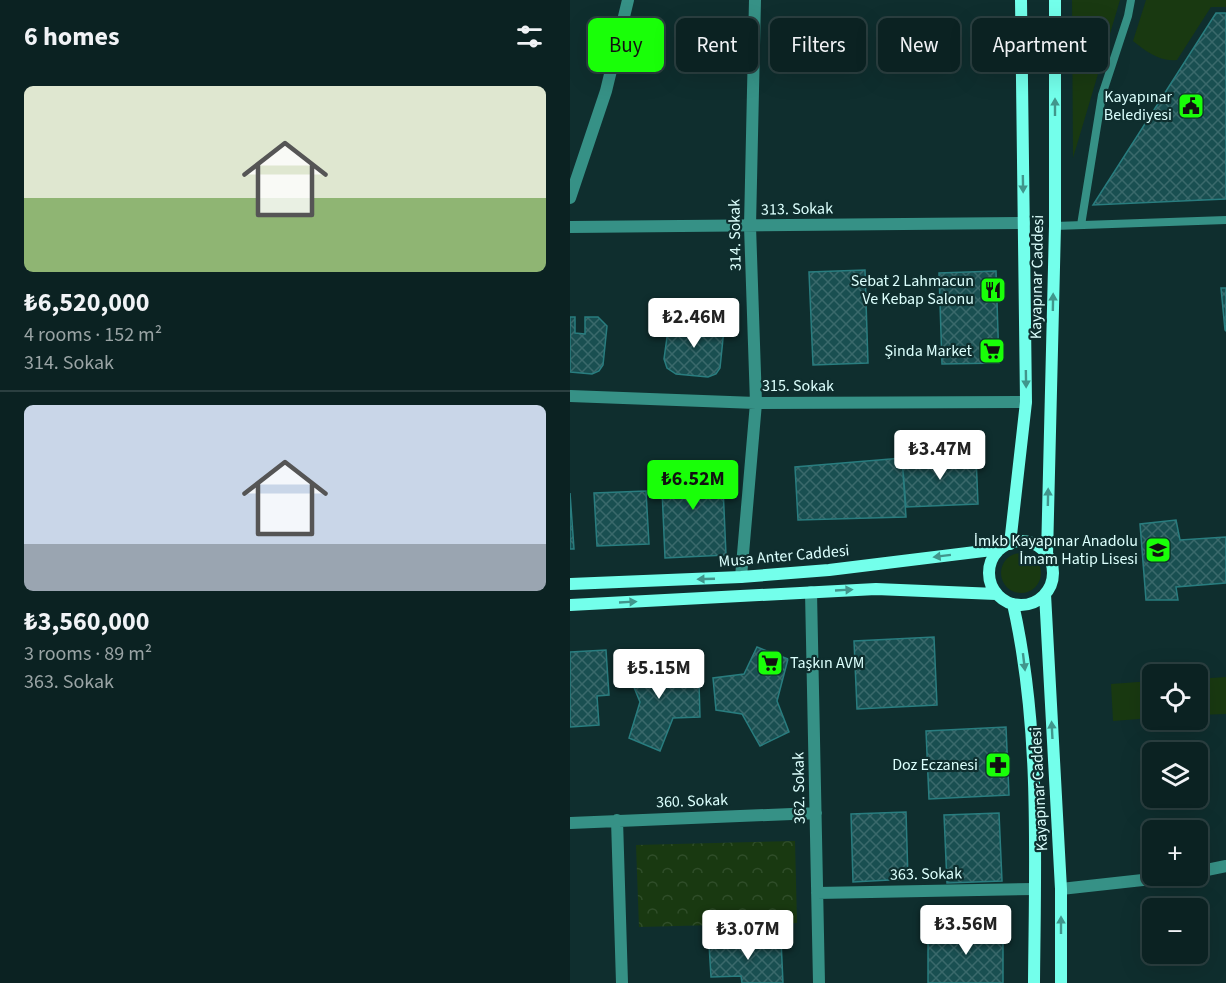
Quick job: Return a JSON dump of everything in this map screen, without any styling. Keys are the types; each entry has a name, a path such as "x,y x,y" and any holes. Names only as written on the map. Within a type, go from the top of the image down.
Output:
{"main road":[{"name":"Kayapınar Caddesi","path":"1005,546 1026,402 1022,0"},
{"name":"Kayapınar Caddesi","path":"1047,555 1055,226 1055,0"},
{"path":"1020,542 1030,543 1047,555 1052,575 1045,594 1031,604 1013,604 996,594 989,576 990,566 1005,546 1020,542"},
{"name":"Musa Anter Caddesi","path":"570,584 741,577 829,570 1005,546"},
{"path":"570,605 876,589 996,594"},
{"name":"Kayapınar Caddesi","path":"1045,594 1061,889 1061,983"},
{"name":"Kayapınar Caddesi","path":"1013,604 1025,668 1035,783 1034,983"}],"street":[{"path":"570,198 606,92 628,0"},
{"name":"314. Sokak","path":"741,577 756,403 750,226 755,0"},
{"name":"313. Sokak","path":"570,227 1024,223"},
{"name":"315. Sokak","path":"570,396 756,403 1026,402"},
{"name":"362. Sokak","path":"811,592 819,983"},
{"name":"360. Sokak","path":"570,823 816,813"},
{"path":"617,820 622,983"},
{"path":"1208,870 1226,867"},
{"path":"1061,889 1142,880"},
{"name":"363. Sokak","path":"817,893 1034,889"}],"lane":[{"path":"1081,225 1102,95 1128,16 1131,0"},
{"path":"1055,226 1226,220"}],"green space":[{"path":"1072,0 1120,0 1108,40 1108,18 1072,18"},
{"path":"1146,0 1226,0 1226,7 1211,7 1177,60 1170,60 1153,55 1133,41"},
{"path":"1072,72 1099,72 1073,158"},
{"path":"1021,553 1035,559 1041,573 1035,587 1021,593 1007,587 1001,573 1007,559"},
{"path":"1226,677 1226,714 1208,715 1208,678"},
{"path":"1142,682 1142,719 1113,721 1111,684"},
{"path":"795,841 797,923 639,927 636,845"}],"building":[{"name":"Kayapınar Belediyesi","path":"1216,13 1226,13 1226,199 1093,205"},
{"path":"865,270 868,363 813,365 809,272"},
{"path":"996,271 999,363 942,364 939,273"},
{"path":"1221,288 1226,288 1226,331 1225,330"},
{"path":"570,317 575,317 575,333 585,334 585,317 598,317 607,326 603,365 599,371 592,374 570,372"},
{"path":"677,319 692,320 692,337 702,337 702,320 715,320 722,325 724,329 720,368 716,374 708,377 676,374 667,368 664,359 668,330 671,323"},
{"path":"976,456 978,504 906,507 902,458"},
{"path":"902,458 906,517 798,520 795,467"},
{"path":"722,464 726,555 665,558 661,467"},
{"path":"646,491 649,544 597,546 594,493"},
{"path":"570,493 574,549 570,549"},
{"path":"1176,520 1180,540 1226,537 1226,583 1176,587 1178,600 1146,600 1140,524"},
{"path":"934,637 937,705 857,709 854,641"},
{"path":"757,647 788,659 777,701 789,732 760,746 742,714 716,710 713,678 744,674"},
{"path":"606,650 609,695 597,696 599,725 570,727 570,652"},
{"path":"654,650 673,682 699,682 700,717 673,718 660,751 629,738 640,702 624,663"},
{"path":"1006,727 1009,795 929,799 926,731"},
{"path":"906,812 908,879 853,882 851,814"},
{"path":"999,813 1002,881 947,883 944,815"},
{"path":"928,929 1003,929 1003,983 928,983"},
{"path":"781,940 783,983 742,983 741,976 711,977 709,944"}],"place":[{"name":"Kayapınar Belediyesi","path":"1191,106"},
{"name":"Sebat 2 Lahmacun Ve Kebap Salonu","path":"993,290"},
{"name":"Şinda Market","path":"992,351"},
{"name":"İmkb Kayapınar Anadolu İmam Hatip Lisesi","path":"1158,550"},
{"name":"Taşkın AVM","path":"770,663"},
{"name":"Doz Eczanesi","path":"998,765"}]}
